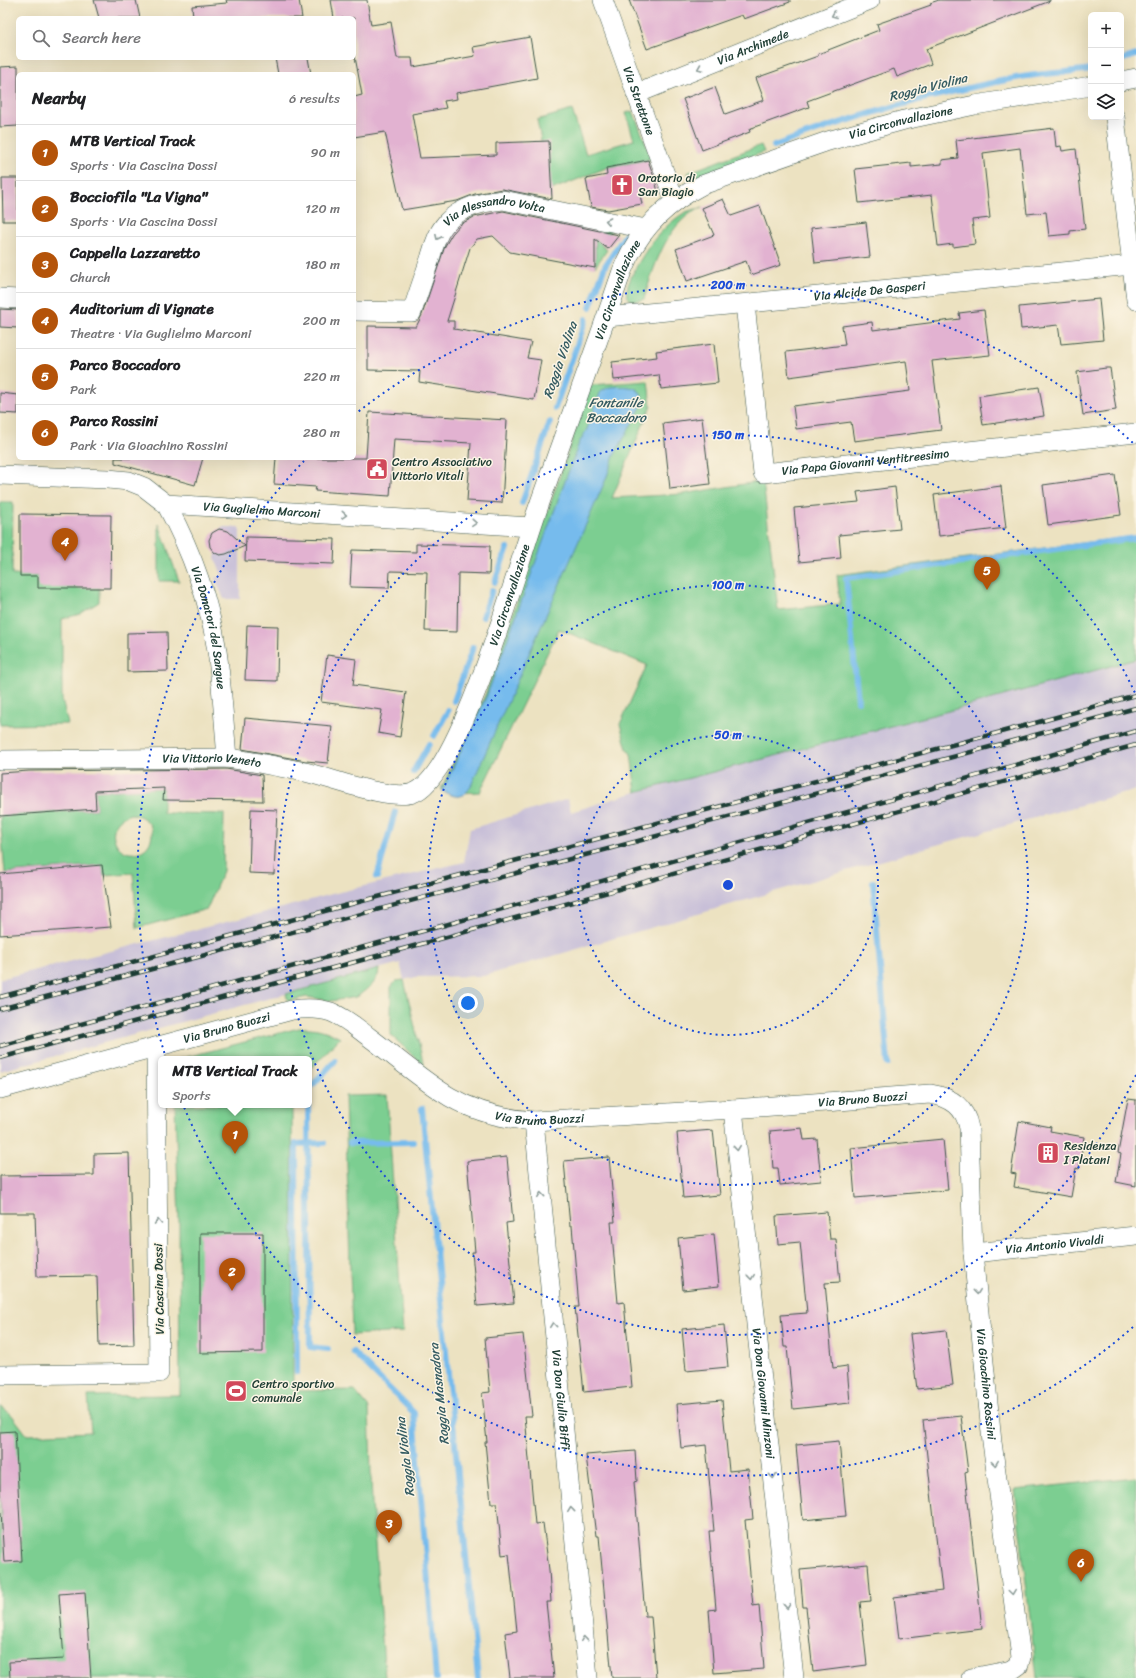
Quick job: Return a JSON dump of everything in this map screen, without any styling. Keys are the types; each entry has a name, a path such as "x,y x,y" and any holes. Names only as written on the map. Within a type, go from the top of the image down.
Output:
{"street":[{"name":"Via Strettone","path":"602,0 674,202"},
{"name":"Via Archimede","path":"636,94 870,0"},
{"path":"1124,80 1136,78"},
{"name":"Via Circonvallazione","path":"418,790 430,781 443,761 474,696 490,654 531,527 625,263 636,242 662,212 688,192 710,182 874,128 943,111 1088,87"},
{"path":"1115,120 1136,300"},
{"name":"Via Alessandro Volta","path":"356,311 412,312 442,228 454,216 483,202 503,200 646,229"},
{"name":"Via Alcide De Gasperi","path":"607,317 1132,265"},
{"path":"0,298 16,299"},
{"name":"Via Papa Giovanni Ventitreesimo","path":"745,304 764,473 1136,433"},
{"path":"0,475 108,479 128,482 144,487 166,504"},
{"name":"Via Guglielmo Marconi","path":"166,504 531,527"},
{"name":"Via Donatori del Sangue","path":"166,504 179,528 203,588 217,651 227,758"},
{"name":"Via Vittorio Veneto","path":"0,760 227,758 248,760 307,773 387,794 407,794 418,790"},
{"name":"Via Bruno Buozzi","path":"0,1089 292,1010 305,1008 324,1010 347,1020 431,1084 455,1100 498,1116 534,1121 733,1109 930,1094 943,1096 957,1105"},
{"name":"Via Cascina Dossi","path":"0,1375 160,1373 156,1047"},
{"name":"Via Gioachino Rossini","path":"957,1105 965,1115 969,1128 973,1253 992,1442 1021,1657 1014,1668 971,1678"},
{"name":"Via Don Giovanni Minzoni","path":"733,1109 794,1678"},
{"name":"Via Don Giulio Biffi","path":"534,1121 588,1678"},
{"name":"Via Antonio Vivaldi","path":"973,1253 1136,1236"}],"shaded area":[{"path":"221,527 240,527 240,599 224,599 215,578 222,575 215,559"},
{"path":"1136,659 1136,790 929,847 484,976 416,977 404,980 400,963 0,1071 0,979 332,894 464,862 470,829 568,799 571,812 636,792 960,708"}],"green space":[{"path":"572,110 586,154 634,140 626,113 633,111 652,159 606,168 551,190 537,120"},
{"path":"761,145 764,152 697,177 687,173"},
{"path":"702,208 688,215 672,232 655,265 644,299 633,301 628,297 627,290 635,270 650,245 679,216 688,211"},
{"path":"596,224 614,227 601,245 607,250 595,267"},
{"path":"648,381 651,406 612,498 683,494 763,481 778,610 840,604 837,575 1136,536 1136,659 960,708 636,792 631,754 627,749 620,724 647,665 559,629 480,792 459,793 441,789 485,695 591,385"},
{"path":"0,502 13,502 12,575 38,576 99,588 99,602 80,614 62,619 62,699 68,724 0,725"},
{"path":"159,524 179,581 159,581"},
{"path":"163,788 163,813 224,814 223,871 207,909 137,928 133,873 104,875 102,865 5,873 0,816 96,809 95,791","holes":["131,814 140,816 150,825 152,829 150,843 142,851 133,853 125,852 119,847 115,840 114,833 116,825 121,819"]},
{"path":"379,969 378,975 373,984 357,997 331,1001 307,997 288,1001 286,994"},
{"path":"404,980 424,1066 391,1035 391,987 396,981"},
{"path":"299,1028 320,1030 340,1038 312,1067 312,1056 191,1056"},
{"path":"387,1095 403,1332 352,1335 345,1096"},
{"name":"Centro sportivo comunale","path":"175,1108 292,1108 293,1391 354,1390 369,1408 372,1503 385,1678 0,1678 0,1406 11,1414 27,1435 91,1432 88,1396 180,1395 179,1221"},
{"path":"1136,1477 1136,1678 1037,1678 1015,1490"}],"water":[{"name":"Fontanile Boccadoro","path":"622,386 638,390 642,399 641,407 614,456 606,479 470,788 461,796 451,795 442,791 487,695 579,443 587,429 600,393 610,387"}],"building":[{"path":"94,0 136,0 140,16 98,16"},
{"path":"226,0 299,0 302,16 193,16 192,6 227,3"},
{"path":"331,0 367,0 371,25 391,22 397,58 412,58 413,67 475,56 473,47 530,37 537,78 456,93 457,99 444,101 446,108 412,114 420,158 496,155 496,143 549,141 552,199 502,189 475,194 457,201 402,210 385,132 356,137 356,96 362,95 356,60 356,16 334,16"},
{"path":"629,0 790,0 790,2 744,19 742,15 647,49"},
{"path":"939,0 1050,1 926,49 931,64 897,77 894,69 807,101 809,107 749,129 750,132 702,150 683,99 715,87 725,114 764,100 756,78 818,56 818,54 879,30 877,24 931,5 930,3"},
{"path":"275,60 308,60 311,72 278,72"},
{"path":"18,66 18,72 16,72 16,126 0,127 0,67"},
{"path":"1054,128 1056,147 1061,146 1062,151 1076,149 1085,229 1070,231 1070,234 1049,236 1046,212 1027,214 1020,148 983,153 990,218 972,220 975,244 953,247 953,244 938,246 932,195 859,203 855,169 911,163 911,167 942,164 942,160 958,158 956,140"},
{"name":"Oratorio di San Biagio","path":"648,160 658,192 640,195 642,204 608,210 591,207 586,179 607,175 606,168"},
{"path":"2,178 16,178 16,221 3,221"},
{"path":"723,199 731,216 760,206 781,265 751,275 746,261 687,281 676,249 714,235 702,208"},
{"path":"503,211 619,235 608,249 595,239 595,268 510,252 493,236 477,239 470,248 447,321 454,321 454,329 531,342 527,358 541,360 534,400 419,382 420,371 368,370 368,326 416,327 422,315 445,246 452,234 461,224 474,217"},
{"path":"866,222 870,257 815,263 811,228"},
{"path":"1099,299 1103,340 1061,344 1058,325 1021,329 1019,307"},
{"path":"0,309 16,310 16,328 0,327"},
{"path":"984,310 990,355 932,361 941,430 854,441 851,422 796,429 793,406 910,391 906,361 789,377 786,352 845,345 842,326 872,322 873,330 960,319 959,313"},
{"path":"714,344 718,383 661,389 659,375 614,380 612,362 657,357 656,351"},
{"path":"1110,368 1116,410 1083,415 1077,372"},
{"path":"1039,387 1044,416 983,425 979,396"},
{"path":"0,393 16,395 16,414 0,413"},
{"path":"369,412 507,420 502,503 467,501 471,443 394,439 390,496 315,491 316,487 274,484 276,460 356,460 356,458 366,458"},
{"path":"702,418 710,484 670,489 663,423"},
{"path":"115,460 202,460 195,485 115,463"},
{"path":"1115,475 1121,515 1048,525 1043,485"},
{"path":"1001,486 1006,528 939,536 934,495"},
{"path":"895,487 900,529 839,535 841,558 799,562 794,508 859,502 857,492"},
{"path":"20,514 111,515 110,588 38,588 38,576 20,576"},
{"path":"219,529 228,531 245,546 226,554 220,555 215,553 210,547 209,540 212,533"},
{"path":"246,537 335,539 334,564 245,561"},
{"path":"416,544 490,546 489,574 458,573 457,632 425,631 427,572 390,571 389,588 350,587 352,550 416,552"},
{"path":"247,625 278,626 277,681 245,680"},
{"path":"167,632 168,671 127,672 127,633"},
{"path":"327,655 356,659 353,685 406,692 400,737 378,733 382,710 321,702"},
{"path":"245,718 332,726 328,763 306,761 242,749"},
{"path":"226,769 262,775 263,801 163,800 164,788 95,791 96,809 0,816 0,773 29,771"},
{"path":"251,809 277,810 274,874 249,873"},
{"path":"102,865 111,927 0,935 0,874"},
{"name":"Residenza I Platani","path":"1128,1099 1136,1100 1136,1186 1116,1182 1121,1154 1118,1153"},
{"name":"Residenza I Platani","path":"1019,1121 1051,1127 1050,1131 1084,1137 1079,1169 1076,1168 1071,1197 1014,1187 1016,1174 1011,1173"},
{"path":"802,1128 804,1140 817,1139 821,1181 780,1185 778,1168 773,1168 770,1131"},
{"path":"713,1130 720,1195 683,1198 677,1133"},
{"path":"943,1139 948,1190 855,1198 851,1148"},
{"path":"129,1153 134,1345 99,1346 97,1276 37,1277 35,1213 0,1213 0,1176 94,1175 94,1154"},
{"path":"507,1157 513,1222 506,1223 514,1303 477,1306 472,1252 475,1252 467,1161"},
{"path":"609,1157 615,1222 611,1222 618,1303 624,1302 632,1387 584,1392 575,1307 579,1307 572,1226 570,1226 564,1161"},
{"path":"827,1212 830,1239 836,1239 840,1282 825,1283 833,1368 847,1366 850,1403 793,1409 787,1347 784,1347 781,1315 807,1313 800,1242 778,1244 776,1216"},
{"path":"200,1233 263,1233 263,1352 200,1353"},
{"path":"714,1234 719,1286 683,1290 678,1238"},
{"path":"724,1325 728,1367 686,1371 682,1329"},
{"path":"946,1330 953,1385 917,1389 910,1334"},
{"path":"523,1334 532,1416 525,1416 535,1524 543,1523 549,1570 551,1602 546,1602 554,1678 510,1678 505,1633 517,1631 509,1554 502,1555 497,1503 491,1503 485,1442 487,1442 482,1393 490,1392 485,1338"},
{"path":"722,1400 729,1471 748,1469 753,1519 745,1520 753,1606 759,1605 764,1669 714,1673 709,1610 716,1609 709,1531 714,1531 706,1445 681,1448 677,1404"},
{"path":"961,1416 968,1472 965,1473 982,1629 899,1639 894,1597 942,1591 923,1420"},
{"path":"15,1431 22,1561 4,1562 0,1494 0,1432"},
{"path":"839,1441 846,1516 803,1520 796,1445"},
{"path":"635,1451 637,1481 634,1482 645,1616 651,1616 656,1678 612,1678 599,1536 596,1536 586,1455"},
{"path":"868,1564 871,1601 860,1602 867,1665 813,1672 806,1607 803,1607 800,1570"},
{"path":"85,1592 91,1678 10,1678 9,1662 64,1659 59,1594"}],"waterway":[{"name":"Roggia Violina","path":"1124,59 1136,55"},
{"name":"Roggia Violina","path":"774,146 833,125 954,91 1025,76 1088,69"},
{"name":"Roggia Violina","path":"590,307 605,266 626,234"},
{"name":"Roggia Violina","path":"555,408 586,319"},
{"name":"Roggia Violina","path":"522,503 550,422"},
{"path":"858,701 846,578 1136,538"},
{"name":"Roggia Violina","path":"495,582 507,548"},
{"name":"Roggia Violina","path":"483,617 492,590"},
{"name":"Roggia Violina","path":"454,701 473,647"},
{"name":"Roggia Violina","path":"434,736 448,711"},
{"name":"Roggia Violina","path":"413,772 429,744"},
{"name":"Roggia Violina","path":"377,877 395,812"},
{"path":"873,882 888,1064"},
{"name":"Roggia Violina","path":"312,1086 335,1061"},
{"name":"Roggia Violina","path":"308,1108 310,1347 328,1349"},
{"name":"Roggia Masnadora","path":"422,1108 478,1678"},
{"path":"350,1143 413,1142"},
{"path":"297,1372 296,1144 324,1143"},
{"name":"Roggia Violina","path":"353,1352 414,1413 436,1678"}],"railway":[{"path":"0,997 1136,695"},
{"path":"0,1009 1136,708"},
{"path":"0,1046 445,925 1136,731"},
{"path":"0,1058 447,937 1136,745"}],"place":[{"name":"Oratorio di San Biagio","path":"622,185"},
{"name":"Centro Associativo Vittorio Vitali","path":"377,469"},
{"name":"Auditorium di Vignate","path":"65,561"},
{"name":"Parco Boccadoro","path":"987,590"},
{"name":"Residenza I Platani","path":"1048,1153"},
{"name":"MTB Vertical Track","path":"235,1154"},
{"name":"Bocciofila \"La Vigna\"","path":"232,1291"},
{"name":"Centro sportivo comunale","path":"236,1391"},
{"name":"Cappella Lazzaretto","path":"389,1543"},
{"name":"Parco Rossini","path":"1081,1582"}]}
